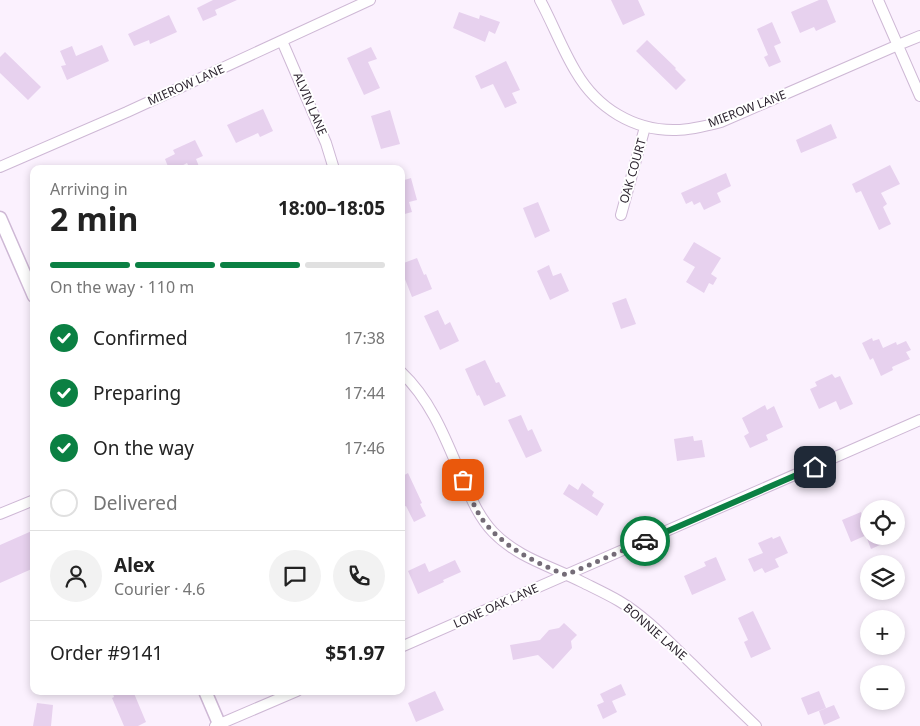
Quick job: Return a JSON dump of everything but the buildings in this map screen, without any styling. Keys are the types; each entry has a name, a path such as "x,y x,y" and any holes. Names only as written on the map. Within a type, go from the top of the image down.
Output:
{"street":[{"name":"MIEROW LANE","path":"0,167 370,0"},
{"name":"MIEROW LANE","path":"540,0 576,72 598,100 614,113 645,127 675,130 695,129 721,122 920,36"},
{"path":"878,0 920,96"},
{"name":"ALVIN LANE","path":"282,41 326,143 333,165"},
{"name":"OAK COURT","path":"621,215 645,127"},
{"path":"0,218 30,287"},
{"name":"BONNIE LANE","path":"405,376 419,392 441,429 470,497 482,518 506,544 539,564 581,581 619,601 637,614 674,646 756,726"},
{"name":"LONE OAK LANE","path":"405,645 920,420"},
{"path":"0,514 30,502"},
{"path":"206,695 218,725 289,695"}],"way so far":[{"path":"463,480 482,518 506,544 539,564 566,575 645,541"}],"route":[{"path":"645,541 815,467"}]}
